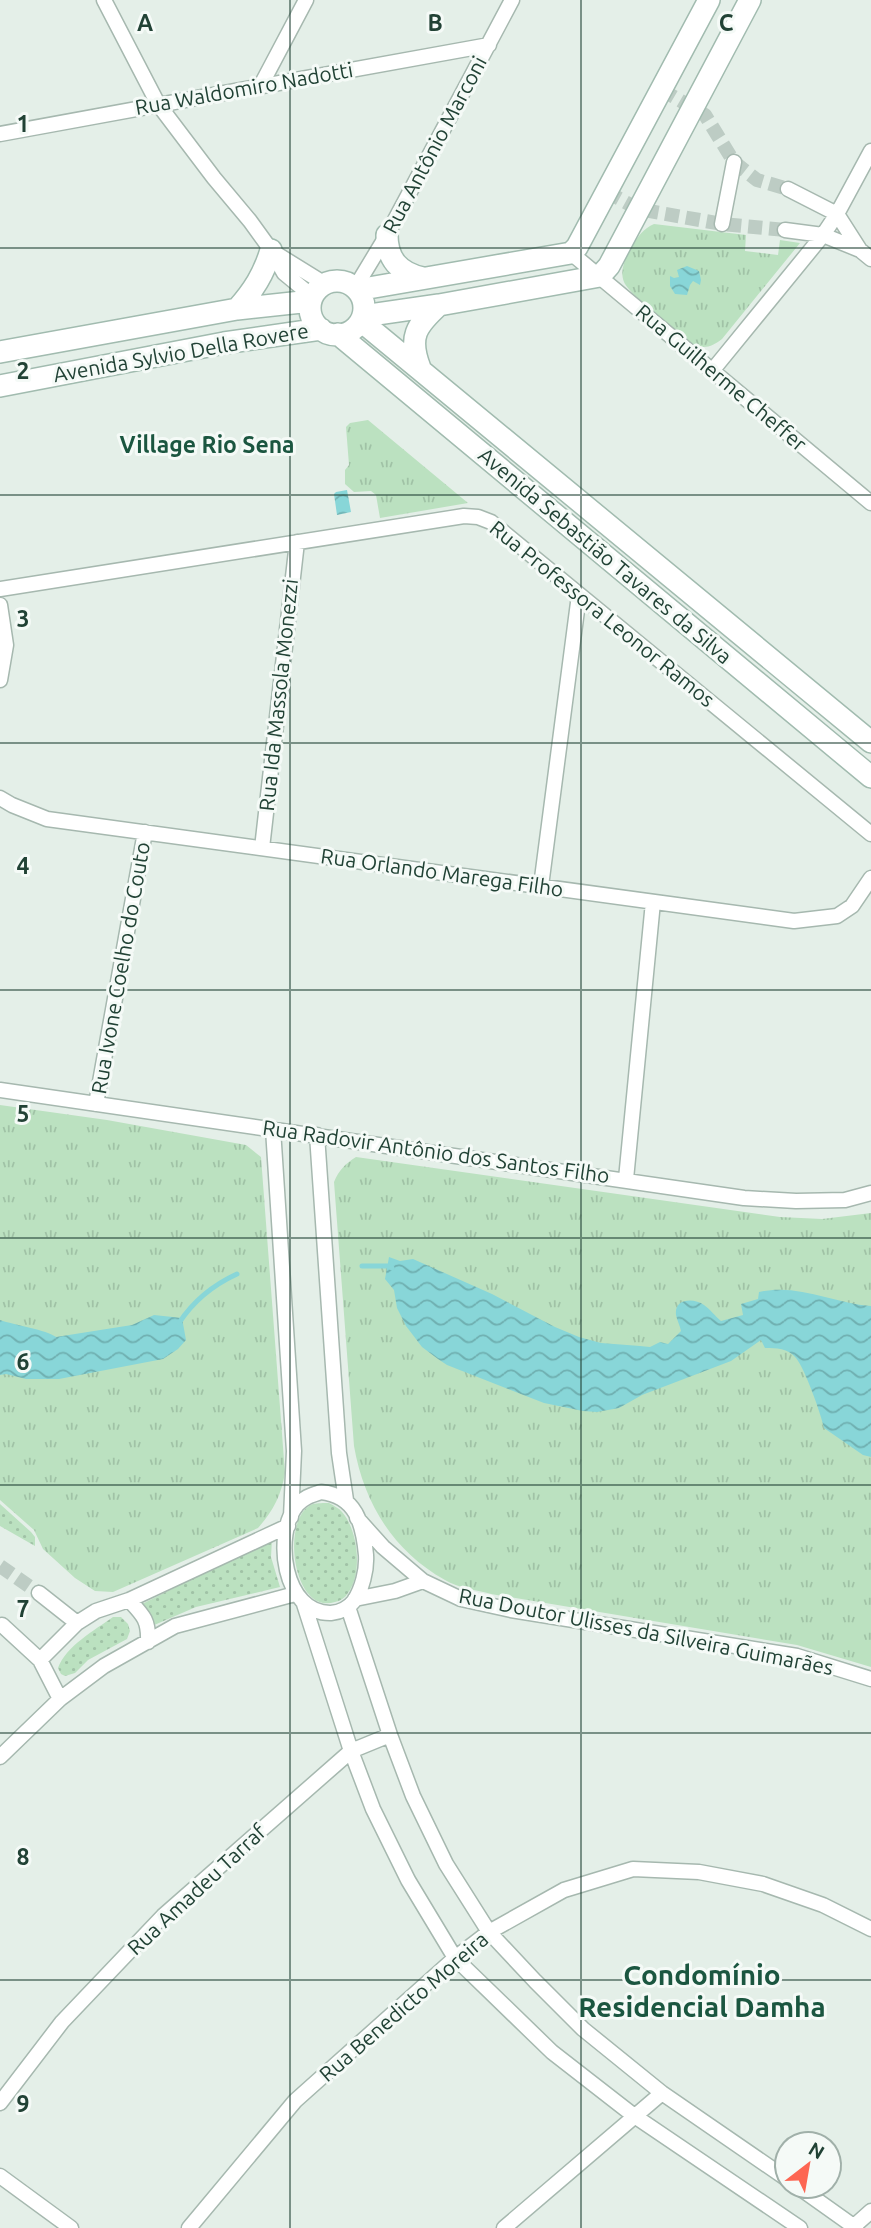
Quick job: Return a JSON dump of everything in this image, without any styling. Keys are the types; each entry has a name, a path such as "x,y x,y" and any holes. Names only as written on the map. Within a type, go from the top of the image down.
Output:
{"main road":[{"path":"356,289 571,253 595,214 709,0"},
{"path":"362,318 600,276 609,266 750,0"},
{"path":"387,234 387,248 397,265 413,276 423,278"},
{"path":"237,309 254,290 271,250"},
{"path":"332,282 343,282 356,289 364,304 362,318 353,329 330,332 312,316 316,294 332,282"},
{"name":"Avenida Sylvio Della Rovere","path":"0,352 316,294"},
{"path":"420,368 415,355 414,336 424,319 439,305"},
{"name":"Avenida Sebastião Tavares da Silva","path":"362,318 871,742"},
{"name":"Avenida Sylvio Della Rovere","path":"0,386 224,343 330,332"},
{"name":"Avenida Sebastião Tavares da Silva","path":"330,332 871,778"},
{"path":"762,687 770,685 777,677 779,667"}],"street":[{"path":"104,0 158,104 271,250 316,294"},
{"path":"260,87 306,0"},
{"name":"Rua Antônio Marconi","path":"356,289 512,0"},
{"name":"Rua Waldomiro Nadotti","path":"0,134 489,45"},
{"path":"712,370 823,235 871,151"},
{"path":"722,223 734,162"},
{"path":"788,189 837,214 866,254"},
{"path":"785,230 823,235 866,254"},
{"name":"Rua Guilherme Cheffer","path":"571,253 871,503"},
{"name":"Rua Professora Leonor Ramos","path":"0,589 464,516 478,517 491,522 871,834"},
{"name":"Rua Ida Massola Monezzi","path":"262,848 297,542"},
{"path":"541,886 579,595"},
{"path":"0,605 6,645 0,680"},
{"name":"Rua Orlando Marega Filho","path":"0,797 12,805 47,819 794,921 837,916 852,906 871,878"},
{"name":"Rua Ivone Coelho do Couto","path":"96,1104 145,832"},
{"path":"625,1179 653,902"},
{"name":"Rua Radovir Antônio dos Santos Filho","path":"0,1090 744,1198 845,1200 871,1193"},
{"path":"273,1129 294,1451 286,1563 373,1809 408,1880 455,1958 552,2052 633,2115 800,2228"},
{"path":"317,1135 339,1453 346,1500"},
{"path":"40,1660 77,1623 96,1611 129,1600 289,1522 297,1505 308,1496 321,1492 346,1500 354,1509 364,1540 367,1561 363,1582 352,1603 390,1735 413,1796 446,1864 489,1931 534,1981 583,2029 662,2093 773,2169"},
{"name":"Rua Doutor Ulisses da Silveira Guimarães","path":"357,1518 383,1547 423,1581 461,1599 511,1611 797,1656 871,1679"},
{"path":"0,1757 60,1699 104,1666 175,1626 300,1599 321,1612 341,1611 352,1603 423,1581"},
{"path":"39,1593 77,1623"},
{"path":"129,1600 146,1618 148,1642"},
{"path":"2,1625 40,1660 60,1699"},
{"name":"Rua Amadeu Tarraf","path":"0,2103 62,2022 163,1916 351,1751 390,1735"},
{"name":"Rua Benedicto Moreira","path":"188,2228 295,2101 455,1958 489,1931 565,1890 634,1869 699,1872 763,1884 823,1905 871,1929"},
{"path":"504,2228 633,2115 662,2093"},
{"path":"0,2176 71,2228"},
{"path":"816,2200 854,2227 871,2211"}],"green space":[{"path":"654,224 746,235 745,251 778,255 780,240 800,243 722,339 710,346 701,347 691,343 657,316 624,282 623,268 628,255 641,233"},
{"path":"368,420 468,503 380,518 376,495 371,491 354,492 345,484 345,470 349,465 346,427 350,423"},
{"path":"0,1105 107,1120 246,1145 261,1157 285,1473 279,1496 258,1528 113,1592 95,1591 75,1578 43,1549 34,1530 0,1500"},
{"path":"356,1157 780,1217 822,1219 871,1213 871,1667 797,1645 491,1594 445,1580 410,1555 396,1540 373,1506 354,1446 334,1182 343,1168"},
{"path":"329,1503 339,1509 352,1529 357,1552 356,1574 353,1585 341,1600 320,1602 309,1594 300,1580 294,1544 296,1526 303,1512 313,1504"},
{"path":"0,1504 31,1532 35,1537 35,1546 0,1526"},
{"path":"272,1539 271,1557 280,1587 196,1607 152,1626 142,1604"},
{"path":"113,1617 121,1617 128,1624 130,1631 127,1639 88,1660 75,1673 65,1676 61,1674 58,1668 67,1653"}],"water":[{"path":"687,266 699,271 700,285 693,281 687,295 675,294 670,286 670,276 679,277 677,270"},
{"path":"347,490 351,512 337,515 334,494"},
{"path":"389,1257 400,1261 413,1259 492,1294 555,1327 601,1343 650,1347 660,1342 668,1344 681,1331 676,1309 686,1301 704,1305 721,1321 743,1315 741,1304 758,1299 759,1292 773,1290 801,1292 871,1306 871,1457 863,1455 824,1428 808,1381 796,1358 786,1350 765,1348 761,1340 731,1361 642,1395 619,1408 597,1412 544,1403 447,1365 422,1347 406,1326 397,1308 394,1290 385,1279"},
{"path":"154,1315 182,1318 186,1340 163,1359 59,1379 26,1379 0,1375 0,1320 56,1337 132,1325"}],"waterway":[{"path":"362,1266 392,1268"},
{"path":"179,1323 205,1294 237,1274"}],"tunnel":[{"path":"662,90 705,115 734,162 757,180 788,189"},
{"path":"607,192 638,209 722,224 785,230"},
{"path":"0,1566 39,1593"}],"district":[{"name":"Village Rio Sena","path":"207,445"},
{"name":"Condomínio Residencial Damha","path":"702,1991"}]}
